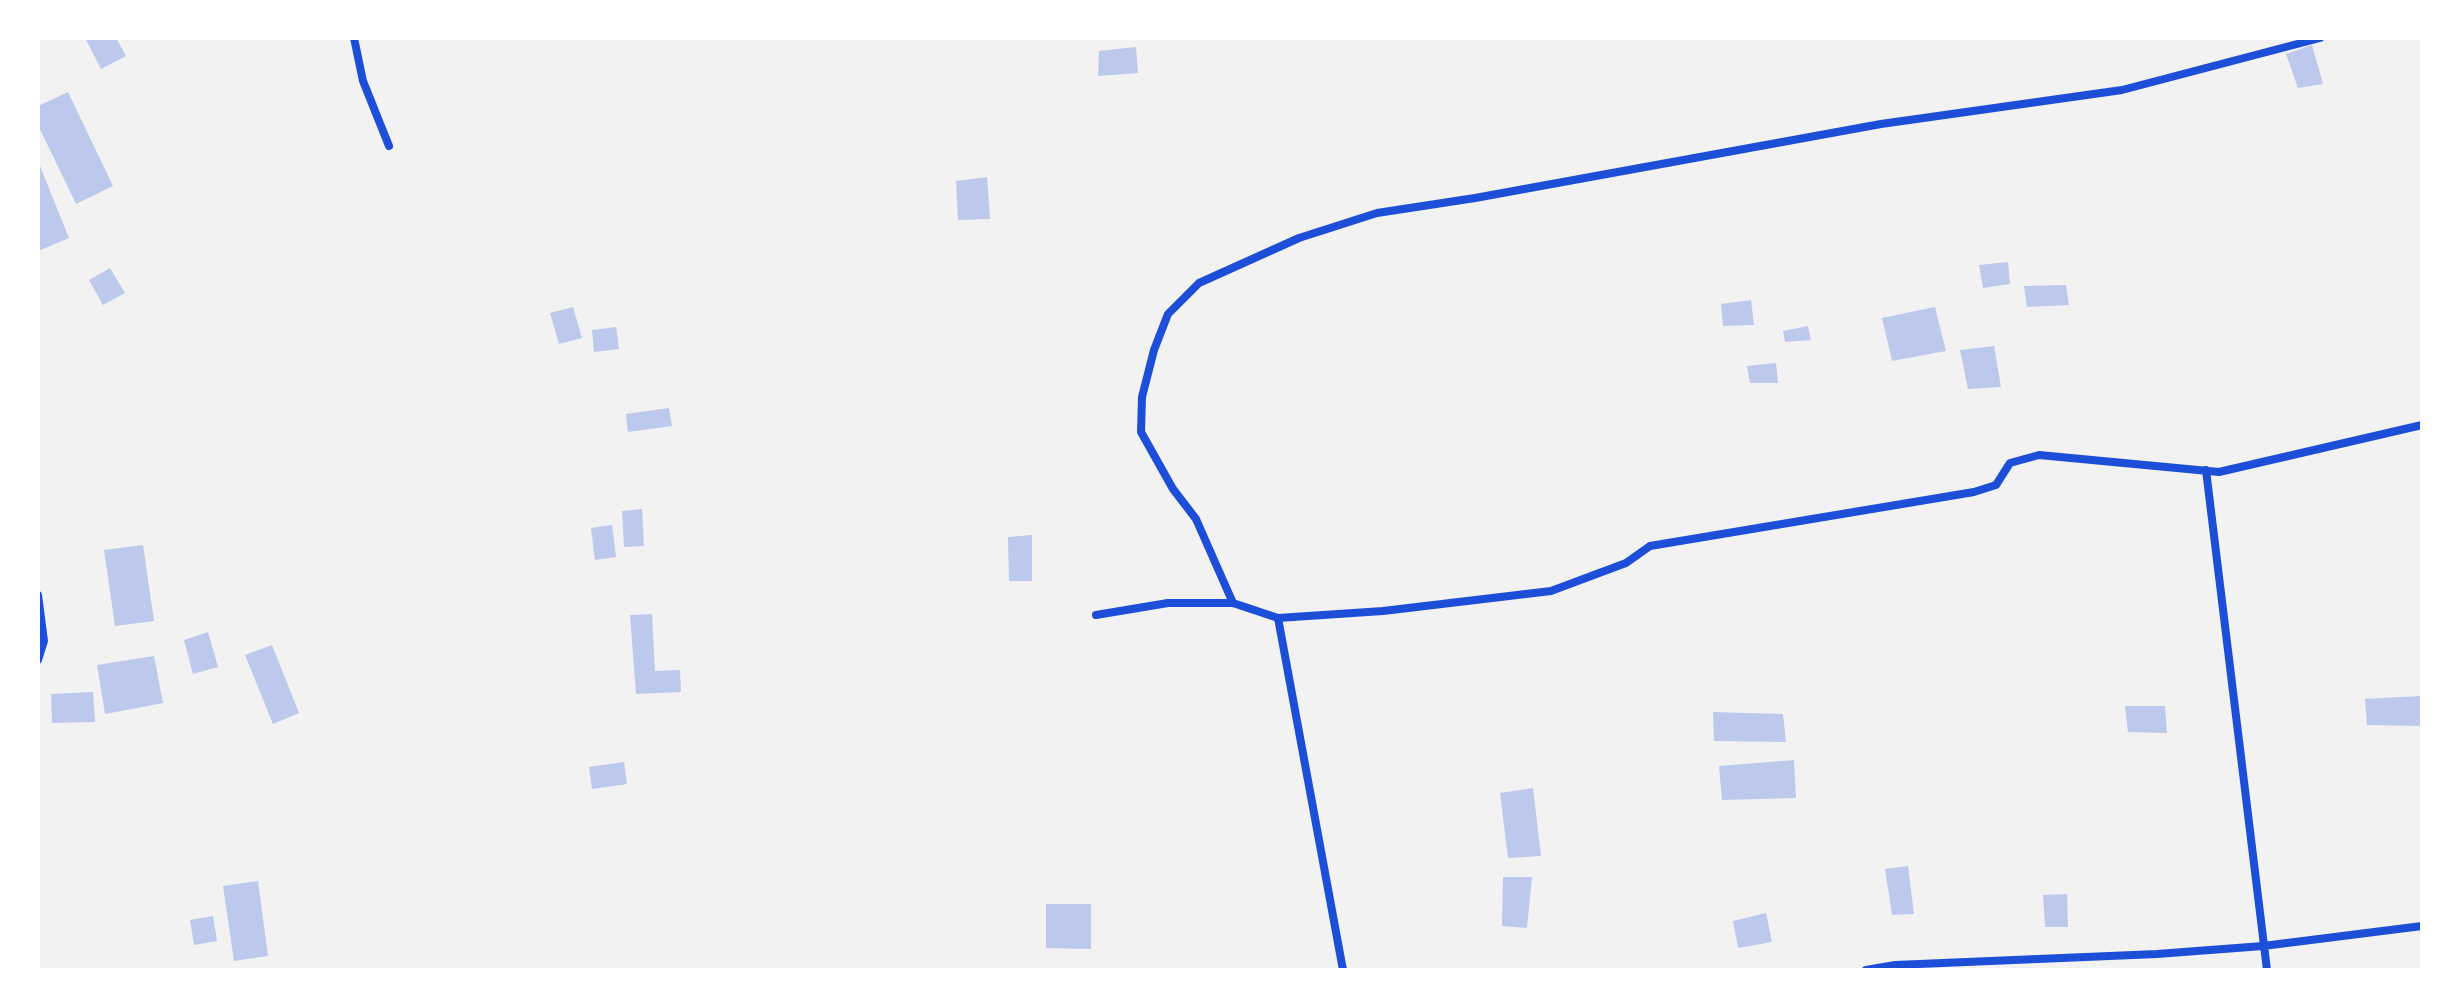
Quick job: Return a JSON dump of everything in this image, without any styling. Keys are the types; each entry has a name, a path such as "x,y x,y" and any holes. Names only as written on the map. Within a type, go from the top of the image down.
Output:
{"street":[{"path":"354,38 363,81 389,146"},
{"path":"1233,603 1196,519 1173,489 1141,432 1142,397 1168,314 1199,283 1299,238 1377,213 1881,124 2122,90 2320,38"},
{"path":"1096,615 1168,603 1233,603 1278,618 1383,611 1551,591 1626,563 1650,546 1974,492 1996,485 2010,463 2039,455 2219,472 2422,425"},
{"path":"2206,470 2267,970"},
{"path":"38,595 44,641 38,660"},
{"path":"1278,618 1343,970"},
{"path":"1866,970 1895,965 2157,954 2263,946 2422,926"}],"building":[{"path":"85,38 116,38 126,56 101,69"},
{"path":"2312,45 2323,84 2298,88 2286,54"},
{"path":"1136,47 1138,73 1098,76 1099,51"},
{"path":"68,92 113,186 76,204 38,125 38,106"},
{"path":"38,161 69,238 38,251"},
{"path":"987,177 990,219 958,220 956,181"},
{"path":"2008,262 2010,284 1983,288 1979,265"},
{"path":"110,268 125,293 103,305 89,280"},
{"path":"2066,285 2069,305 2027,307 2024,286"},
{"path":"1751,300 1754,325 1723,326 1721,304"},
{"path":"573,307 582,338 559,344 550,313"},
{"path":"1935,307 1946,351 1892,361 1882,318"},
{"path":"1808,326 1811,340 1785,342 1783,331"},
{"path":"616,327 619,349 594,352 592,330"},
{"path":"1994,346 2001,387 1968,389 1960,350"},
{"path":"1776,363 1778,383 1750,383 1747,366"},
{"path":"669,408 672,426 628,432 626,414"},
{"path":"642,509 644,546 624,547 622,511"},
{"path":"612,525 616,557 595,560 591,528"},
{"path":"1032,535 1032,581 1009,581 1008,537"},
{"path":"143,545 154,621 115,626 104,550"},
{"path":"652,614 655,671 680,670 681,692 636,694 630,615"},
{"path":"208,632 218,667 193,674 184,640"},
{"path":"272,645 299,713 273,724 245,655"},
{"path":"154,656 163,703 105,714 97,665"},
{"path":"93,692 95,722 52,723 51,694"},
{"path":"2420,696 2422,726 2367,725 2365,699"},
{"path":"2125,706 2165,706 2167,733 2128,732"},
{"path":"1713,712 1783,714 1786,742 1714,741"},
{"path":"1794,760 1796,798 1722,800 1719,766"},
{"path":"624,762 627,784 592,789 589,767"},
{"path":"1533,788 1541,856 1508,858 1500,793"},
{"path":"1908,866 1914,914 1892,915 1885,869"},
{"path":"1503,877 1532,877 1527,928 1502,926"},
{"path":"258,881 268,956 234,961 223,886"},
{"path":"2067,894 2068,927 2045,927 2043,895"},
{"path":"1046,904 1091,904 1091,949 1046,948"},
{"path":"1766,913 1772,942 1738,948 1733,921"},
{"path":"213,916 217,941 194,945 190,920"}]}
